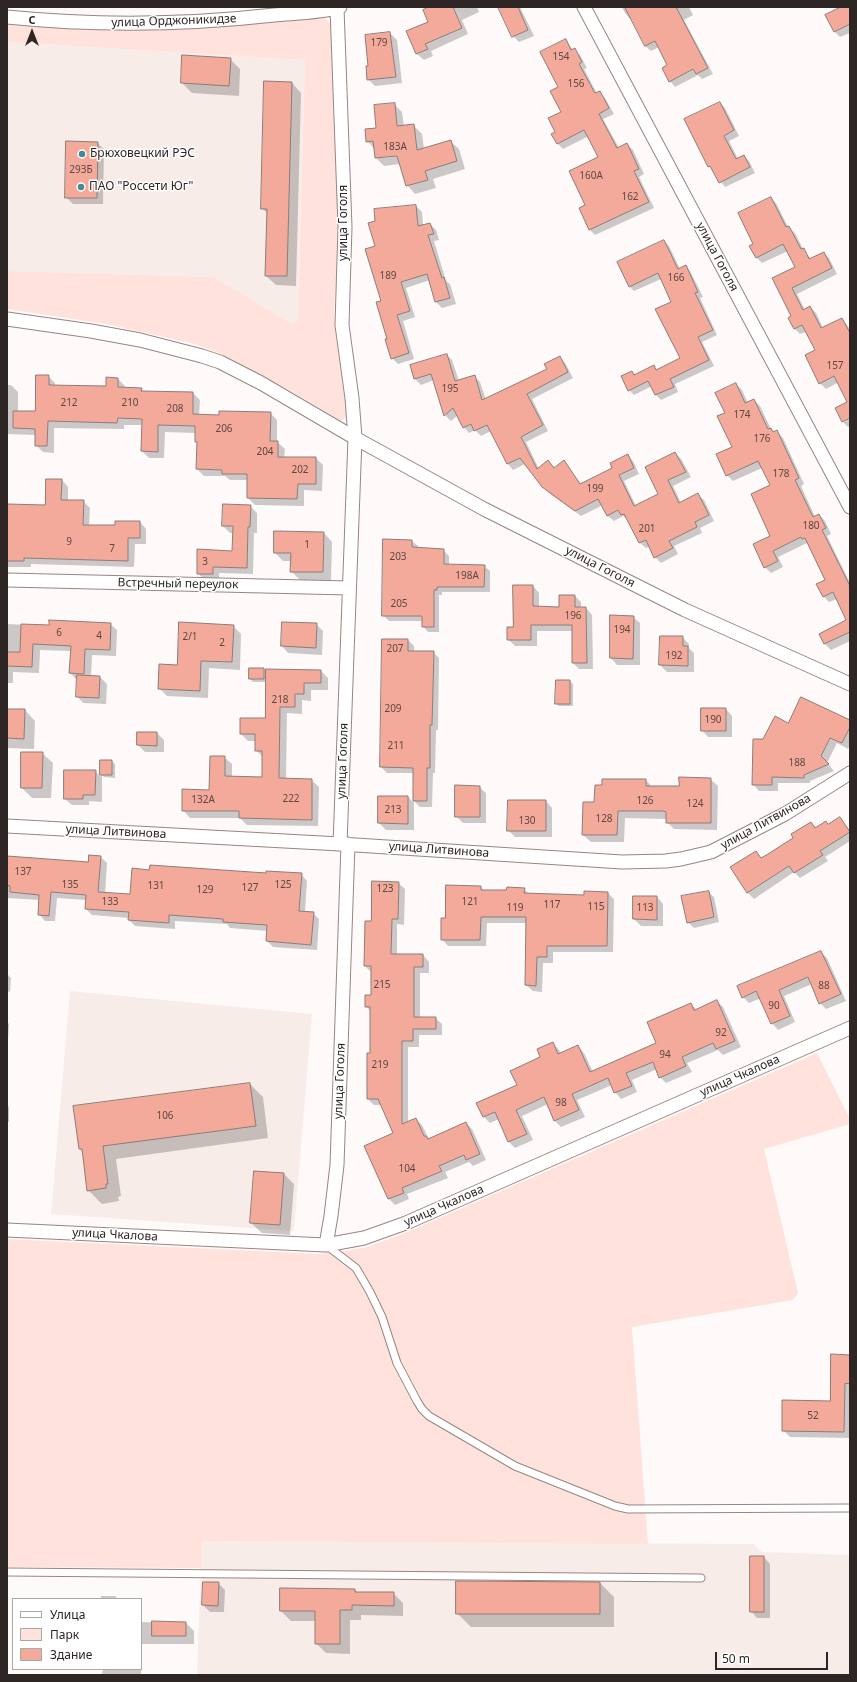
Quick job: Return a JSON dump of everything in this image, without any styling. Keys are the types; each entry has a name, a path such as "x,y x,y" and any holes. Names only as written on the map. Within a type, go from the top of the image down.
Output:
{"street":[{"name":"улица Гоголя","path":"584,7 850,507"},
{"name":"улица Гоголя","path":"326,1245 337,1165 349,588 355,438 352,398 342,325 345,227 333,8"},
{"name":"улица Орджоникидзе","path":"7,17 112,23 162,23 222,21 333,8"},
{"name":"улица Гоголя","path":"7,319 98,332 140,340 202,356 240,372 355,438 484,509 685,610 850,684"},
{"name":"Встречный переулок","path":"7,580 349,588"},
{"name":"улица Литвинова","path":"7,826 344,844 622,862 652,862 681,859 711,852 785,814 850,773"},
{"name":"улица Чкалова","path":"7,1230 326,1245 364,1238 406,1223 850,1028"}],"lane":[{"path":"326,1245 356,1268 382,1317 397,1363 422,1409 429,1416 515,1466 615,1506 628,1509 850,1508"},
{"path":"7,1572 701,1578"}],"shaded area":[{"name":"Брюховецкий РЭС","path":"7,42 305,60 298,319 292,324 214,277 7,271"},
{"path":"70,991 312,1014 294,1231 51,1214"},
{"path":"202,1541 754,1544 762,1552 850,1555 850,1675 197,1675"}],"green space":[{"path":"316,16 325,18 331,25 340,227 334,311 335,327 349,415 343,420 339,420 291,391 217,352 191,343 106,324 7,309 7,271 214,277 292,324 298,319 305,60 7,42 7,22 75,28 198,29"},
{"path":"817,1053 850,1119 850,1124 764,1149 798,1293 793,1300 632,1327 648,1544 202,1541 201,1568 7,1567 7,1239 319,1254 367,1247 405,1233"}],"building":[{"path":"429,7 453,7 462,28 425,44 428,49 416,54 406,31 428,22 423,10"},
{"path":"498,7 518,7 528,30 512,37"},
{"path":"625,7 676,7 708,68 696,74 693,69 669,82 662,68 667,65 655,41 645,46"},
{"path":"841,7 850,7 850,24 834,32 825,15"},
{"path":"390,32 396,77 367,80 366,66 368,66 365,35"},
{"path":"566,39 571,50 575,48 582,62 579,64 595,93 600,91 609,108 599,114 617,148 627,143 639,169 634,171 649,202 589,230 579,208 585,205 569,171 598,157 584,130 557,144 551,134 555,132 548,118 561,112 550,91 558,87 540,52"},
{"path":"182,55 231,58 229,86 181,83"},
{"path":"264,81 292,82 287,276 265,276 267,209 261,209"},
{"path":"720,102 734,130 724,136 736,159 744,155 750,167 719,183 710,166 708,167 684,119"},
{"path":"395,103 397,126 414,124 417,150 451,140 457,161 425,171 428,180 406,186 397,156 375,158 373,141 366,142 365,129 376,128 374,105"},
{"path":"66,141 98,142 97,198 65,198"},
{"path":"771,197 786,227 789,226 801,249 804,248 809,259 824,252 832,268 792,288 803,310 810,306 821,328 842,318 850,333 850,418 842,422 835,408 847,402 834,376 819,384 805,355 815,350 802,325 794,329 788,318 791,316 772,278 795,267 783,244 756,258 749,246 753,244 738,213"},
{"path":"416,205 418,226 430,223 434,234 428,235 442,278 444,277 450,298 435,302 427,274 401,282 410,311 397,315 409,353 391,359 385,339 387,339 376,302 381,301 365,249 375,246 368,223 375,221 374,209"},
{"path":"664,240 678,269 686,265 698,292 695,293 713,330 698,337 709,360 670,379 674,387 655,395 648,381 628,391 621,376 632,371 634,375 654,365 656,370 680,358 655,309 671,302 658,273 629,287 617,262"},
{"path":"447,354 455,381 475,375 482,400 547,369 544,364 560,356 568,372 527,394 543,425 521,437 537,469 548,460 554,468 564,460 580,484 612,468 610,463 628,454 634,468 619,475 634,506 658,494 645,467 675,452 686,472 668,480 679,503 698,493 709,515 695,522 697,527 669,541 673,548 654,558 646,540 639,543 624,514 621,515 618,510 607,516 598,499 575,511 542,487 520,458 507,464 487,425 474,431 471,424 463,428 453,408 444,416 431,374 414,379 410,365"},
{"path":"36,375 49,375 49,385 106,386 106,377 118,378 118,387 142,388 141,391 193,392 193,414 219,415 219,411 271,412 270,441 278,441 278,457 316,457 316,484 298,484 297,499 247,498 247,474 222,474 222,470 196,469 197,442 195,442 195,426 158,425 158,452 141,451 142,419 118,418 117,423 48,421 47,446 35,446 35,429 13,428 13,411 35,411"},
{"path":"736,383 745,403 754,399 768,429 771,428 773,432 777,430 799,478 795,480 813,517 819,514 826,528 822,530 850,586 850,632 824,644 819,634 846,620 833,592 823,597 816,584 825,580 805,538 802,539 801,537 773,551 778,561 764,568 753,544 770,536 751,494 770,485 758,461 726,476 716,454 732,447 717,416 725,413 715,393"},
{"path":"46,479 62,479 61,500 84,500 83,525 115,525 115,521 140,521 140,538 128,538 128,561 24,558 24,561 7,561 7,504 45,505"},
{"path":"223,504 251,505 250,527 248,527 247,568 213,567 213,574 197,574 197,549 232,551 233,526 222,526"},
{"path":"274,531 324,532 323,572 290,572 291,553 274,553"},
{"path":"383,539 412,540 412,547 444,549 444,564 485,565 484,587 437,587 437,590 434,590 434,627 422,627 422,616 382,616"},
{"path":"513,585 533,585 533,606 559,607 559,595 575,595 575,607 586,607 587,663 572,663 572,625 531,625 531,640 507,640 507,627 513,627"},
{"path":"610,615 634,616 633,659 610,658"},
{"path":"49,620 111,623 110,650 85,649 84,674 69,673 71,646 33,644 32,667 7,666 7,652 20,652 21,624 49,625"},
{"path":"179,622 234,625 232,662 201,661 200,691 158,689 159,664 177,665"},
{"path":"282,622 317,623 316,648 281,646"},
{"path":"660,636 683,636 683,646 688,646 688,666 659,665"},
{"path":"382,639 408,639 408,651 434,651 432,725 430,725 430,768 427,768 427,801 413,801 413,768 380,767"},
{"path":"249,668 264,668 264,679 249,679"},
{"path":"266,669 321,670 321,683 304,683 304,694 295,694 295,707 280,707 279,778 312,779 312,820 239,818 239,811 182,811 182,789 209,790 210,756 225,756 225,776 262,777 262,751 255,751 255,734 240,734 240,718 265,718"},
{"path":"77,675 100,676 99,698 76,697"},
{"path":"556,680 570,680 570,704 555,704"},
{"path":"801,697 850,720 850,727 842,743 830,738 821,756 829,764 804,775 804,778 772,777 772,785 752,785 753,739 763,739 775,716 788,723"},
{"path":"701,708 726,708 726,731 701,731"},
{"path":"7,709 25,709 24,739 7,738"},
{"path":"137,732 157,732 157,746 137,745"},
{"path":"21,752 43,752 42,788 21,788"},
{"path":"100,760 112,760 112,775 100,775"},
{"path":"64,770 96,770 95,795 83,795 83,799 64,799"},
{"path":"679,777 711,778 711,823 666,823 666,812 663,811 618,811 617,835 582,835 583,802 594,802 595,785 602,785 602,779 646,779 646,786 679,786"},
{"path":"455,785 480,786 480,817 455,817"},
{"path":"378,796 408,796 408,824 378,823"},
{"path":"508,800 546,800 546,831 507,831"},
{"path":"840,817 850,832 820,851 823,855 794,873 789,866 747,893 730,867 756,851 761,858 793,838 791,834 811,822 815,828 826,821 828,824"},
{"path":"89,855 101,856 98,892 130,894 132,868 149,870 150,865 266,873 266,871 302,873 299,911 314,912 311,945 266,941 267,925 223,922 223,919 169,915 169,923 128,920 129,912 85,909 86,895 51,892 49,916 38,915 39,895 10,892 10,886 7,885 7,856 88,862"},
{"path":"372,881 399,882 398,919 392,919 391,954 423,954 423,967 414,967 414,1017 436,1017 436,1029 413,1029 413,1041 402,1041 402,1124 416,1118 424,1136 428,1139 466,1122 480,1154 466,1160 464,1155 439,1166 442,1171 402,1188 404,1193 388,1199 364,1146 393,1133 378,1099 367,1099 367,1053 370,1053 370,1007 365,1007 365,995 371,995 371,966 364,966 365,921 371,921"},
{"path":"446,885 481,886 481,890 506,890 507,887 525,888 524,893 584,895 584,891 608,892 607,946 547,946 547,957 537,957 536,986 525,985 526,917 481,917 480,940 441,940 441,918 445,918"},
{"path":"709,891 714,917 687,923 681,896"},
{"path":"633,896 657,896 657,920 633,919"},
{"path":"821,951 841,994 819,1004 808,977 779,990 790,1016 771,1024 756,991 742,998 737,986"},
{"path":"717,1000 735,1041 716,1049 713,1043 682,1057 686,1066 659,1078 653,1062 626,1073 632,1086 614,1093 608,1078 572,1094 579,1110 554,1121 544,1097 516,1110 527,1134 508,1142 495,1112 483,1117 476,1103 517,1085 510,1071 540,1057 537,1049 553,1042 558,1054 578,1045 590,1072 656,1043 647,1022 691,1003 694,1010"},
{"path":"250,1083 256,1126 103,1146 108,1184 106,1184 106,1188 87,1191 82,1149 79,1149 73,1106"},
{"path":"254,1171 284,1173 280,1225 250,1223"},
{"path":"831,1354 850,1355 850,1384 845,1383 844,1432 782,1431 782,1400 830,1401"},
{"path":"750,1556 764,1556 764,1612 750,1612"},
{"path":"456,1581 600,1582 600,1614 456,1614"},
{"path":"203,1582 219,1582 218,1606 202,1605"},
{"path":"280,1588 355,1589 355,1592 394,1592 394,1606 352,1605 352,1610 340,1610 340,1644 315,1644 315,1611 280,1611"},
{"path":"152,1621 186,1622 186,1636 152,1636"}],"place":[{"name":"Брюховецкий РЭС","path":"82,154"},
{"name":"ПАО \"Россети Юг\"","path":"81,187"}]}
